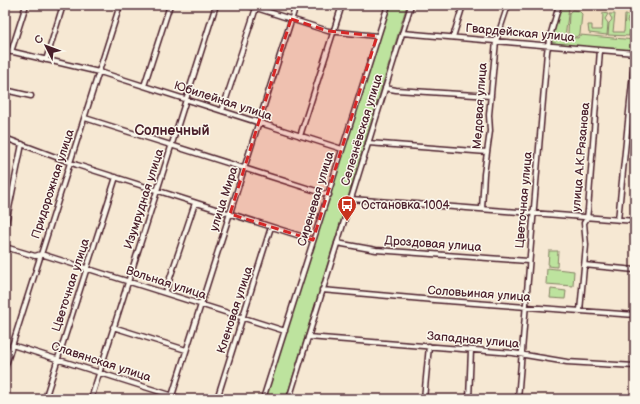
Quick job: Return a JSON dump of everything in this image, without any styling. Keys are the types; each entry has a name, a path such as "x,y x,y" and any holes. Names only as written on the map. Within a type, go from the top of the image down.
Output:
{"street":[{"path":"11,52 26,5"},
{"path":"46,60 63,5"},
{"name":"Придорожная улица","path":"5,368 120,5"},
{"path":"144,86 170,5"},
{"name":"Изумрудная улица","path":"91,399 216,5"},
{"path":"247,5 256,6 291,19 334,32 378,36"},
{"name":"улица Мира","path":"172,397 296,5"},
{"path":"300,136 342,5"},
{"name":"Сиреневая улица","path":"263,399 388,5"},
{"name":"Селезнёвская улица","path":"289,399 411,5"},
{"path":"453,38 463,5"},
{"name":"Медовая улица","path":"482,209 484,174 490,131 491,96 496,41 508,5"},
{"name":"Цветочная улица","path":"518,399 526,307 528,261 547,46 559,5"},
{"path":"222,111 256,6"},
{"name":"Гвардейская улица","path":"402,33 635,53"},
{"name":"Юбилейная улица","path":"5,50 99,72 342,149"},
{"name":"улица А.К.Рязанова","path":"580,311 586,246 584,223 587,218 600,50"},
{"path":"618,220 635,53"},
{"path":"385,88 491,96"},
{"path":"5,90 31,96"},
{"path":"84,118 328,195"},
{"path":"5,138 70,162 313,240"},
{"path":"368,143 487,152"},
{"path":"5,228 22,144"},
{"name":"Цветочная улица","path":"45,399 116,177"},
{"path":"351,199 635,221"},
{"path":"165,293 195,202"},
{"name":"Кленовая улица","path":"217,399 271,227"},
{"name":"Дроздовая улица","path":"337,243 376,250 528,261"},
{"name":"Вольная улица","path":"5,247 35,256 41,254 285,331"},
{"path":"584,265 635,270"},
{"name":"Соловьиная улица","path":"322,290 412,299 635,315"},
{"path":"114,327 186,350"},
{"name":"Западная улица","path":"308,337 522,354 567,362 635,366"},
{"name":"Славянская улица","path":"12,345 99,372 172,397 183,399"},
{"path":"424,399 429,346"},
{"path":"469,399 471,350"}],"highlighted area":[{"path":"291,19 328,31 377,36 313,240 230,214"}],"shaded area":[{"path":"565,5 635,5 635,45 554,38"}],"green space":[{"path":"390,5 407,5 286,399 265,399"},
{"path":"560,7 569,8 565,37 578,38 580,35 635,40 635,51 552,44 550,40"},
{"path":"572,10 579,11 582,14 580,34 576,37 569,36 568,33 569,13"},
{"path":"603,13 608,14 605,19 608,23 607,35 589,33 588,25 592,25 592,30 602,30"},
{"path":"609,14 615,14 613,32 624,32 625,15 635,16 635,37 630,37 631,25 634,21 631,17 628,18 627,21 630,25 629,36 608,35 609,23 612,19"},
{"path":"549,251 558,251 557,267 548,266"},
{"path":"547,268 574,271 573,286 546,284"},
{"path":"551,289 566,291 565,299 550,298"}],"place":[{"name":"Остановка 1004","path":"347,222"}],"district":[{"name":"Солнечный","path":"172,130"}]}
